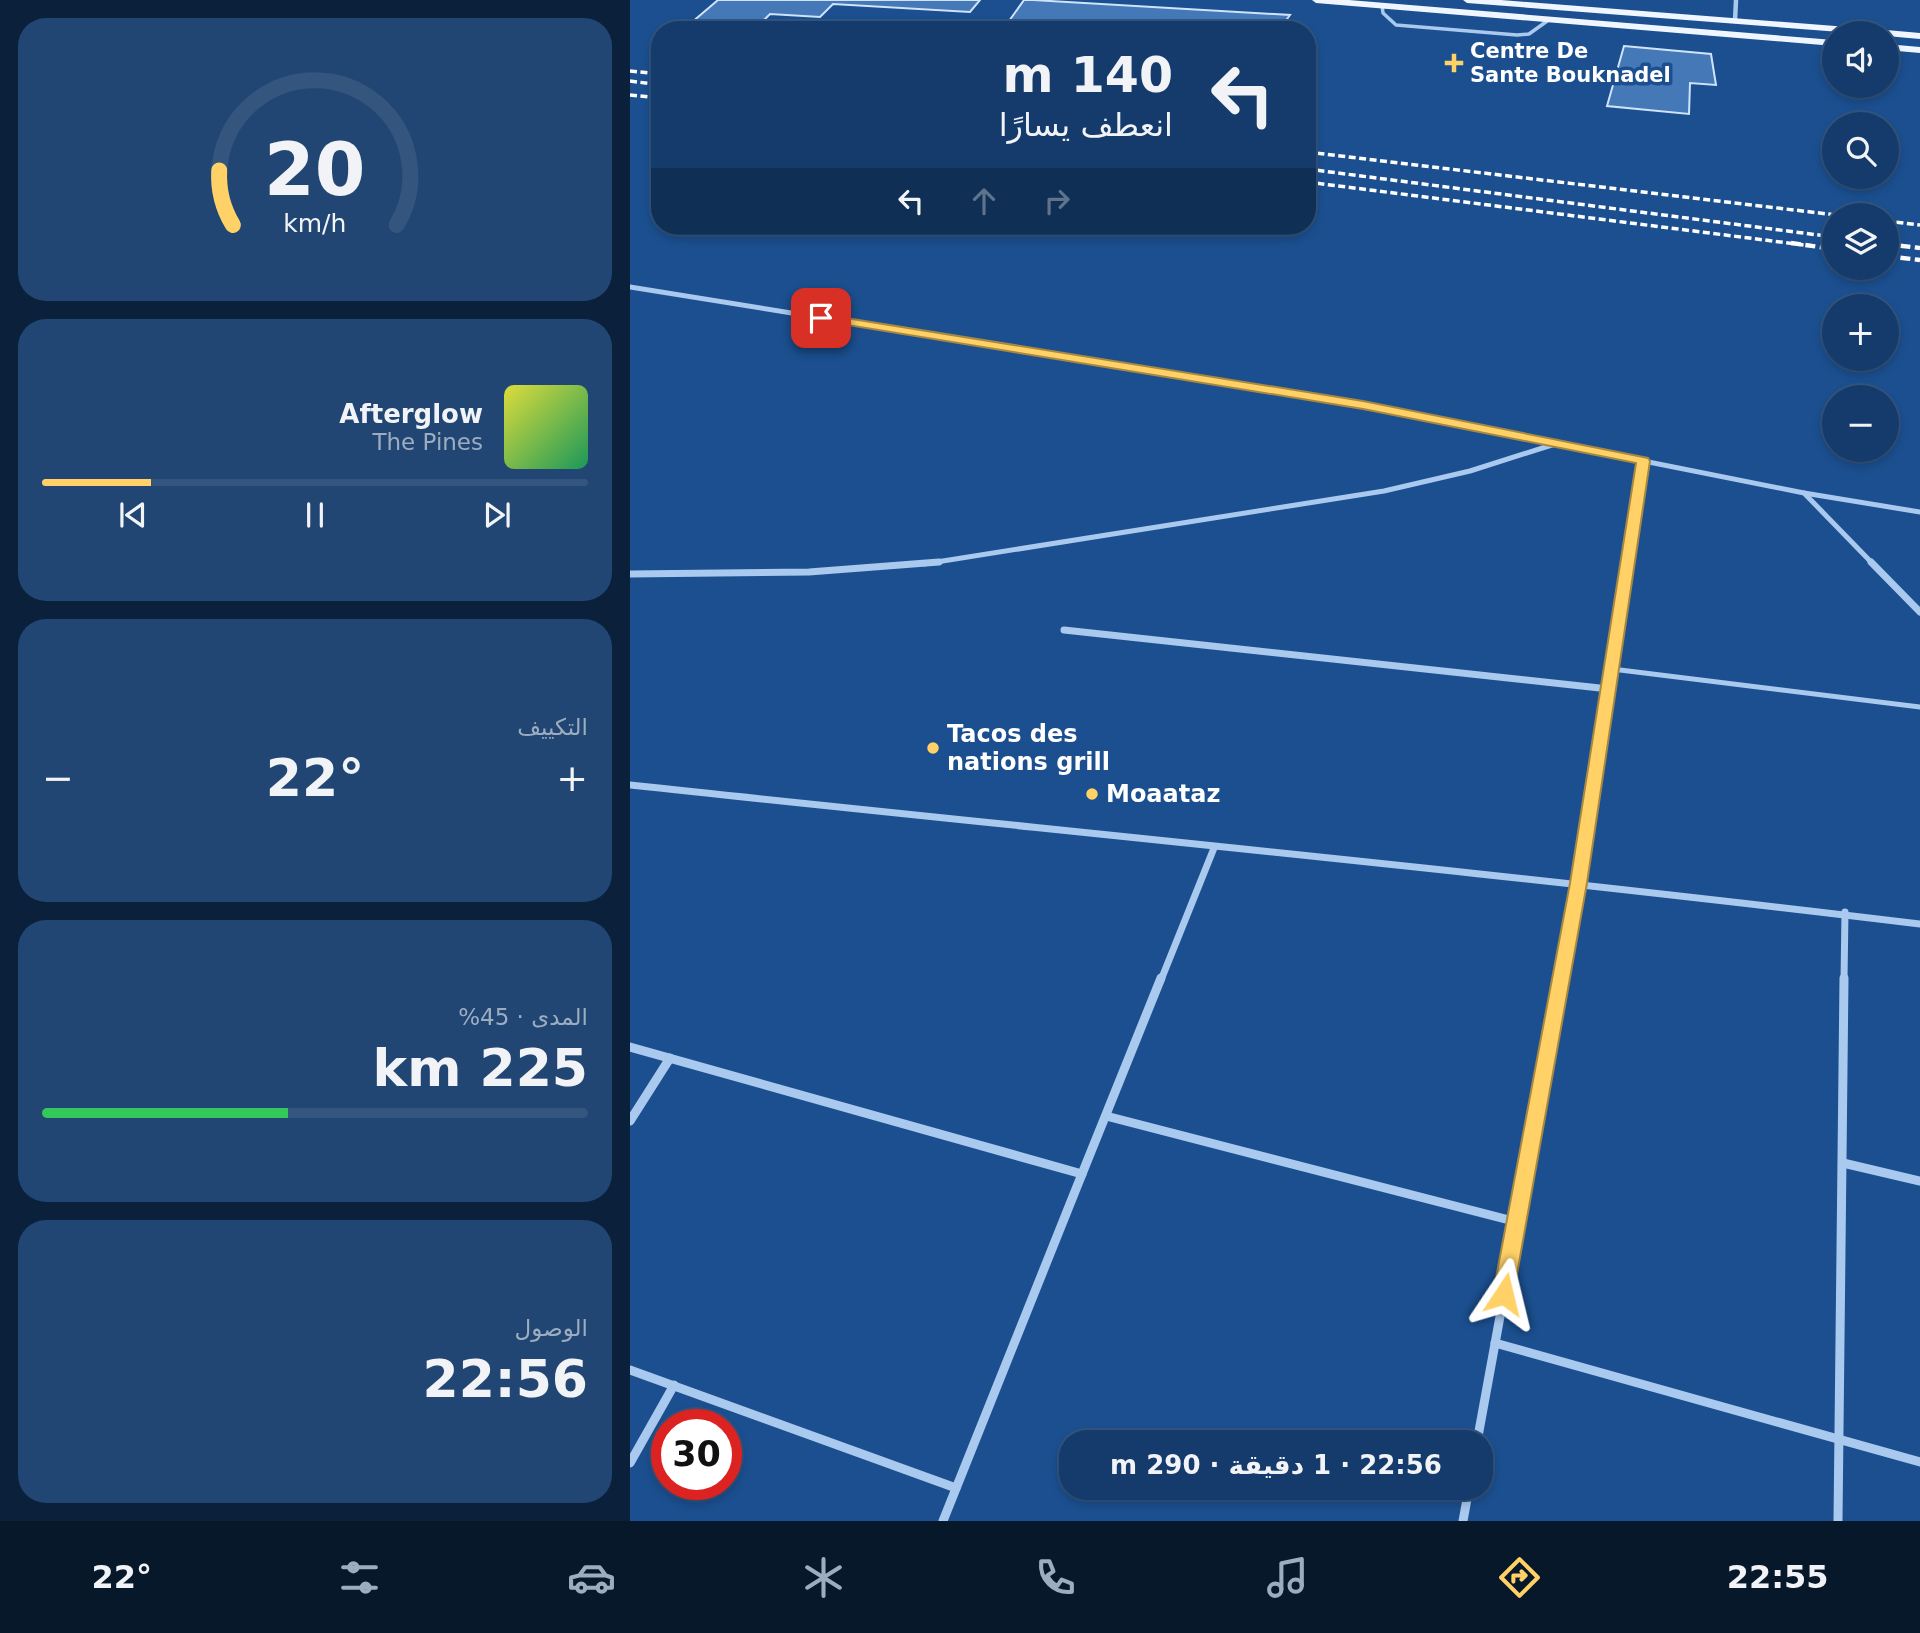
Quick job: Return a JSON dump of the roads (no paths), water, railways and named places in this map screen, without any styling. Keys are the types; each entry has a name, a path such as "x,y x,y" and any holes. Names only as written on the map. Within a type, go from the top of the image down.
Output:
{"main road":[{"path":"1316,0 1384,3 1822,42"},
{"path":"1467,0 1822,28"},
{"path":"1899,34 1920,36"},
{"path":"1899,48 1920,50"}],"street":[{"path":"1735,21 1736,0"},
{"path":"630,287 1363,405 1804,493 1920,512"},
{"path":"630,574 786,573 917,565 1269,510 1449,477 1514,459 1556,443"},
{"path":"1479,1430 1579,883 1643,461"},
{"path":"1804,493 1920,612"},
{"path":"1064,630 1609,689"},
{"path":"630,785 1214,848 1579,883 1845,912 1920,923"},
{"path":"943,1521 1214,848"},
{"path":"1838,1521 1845,912"},
{"path":"630,1047 1082,1174"},
{"path":"630,1121 670,1058"},
{"path":"1105,1116 1517,1222"},
{"path":"1843,1163 1920,1181"},
{"path":"1495,1343 1920,1462"},
{"path":"630,1370 956,1488"},
{"path":"630,1463 674,1385"},
{"path":"1463,1521 1467,1500"}],"lane":[{"path":"1384,3 1383,13 1396,25 1517,36 1529,34 1550,19"},
{"path":"1612,669 1920,707"}],"railway":[{"path":"630,71 651,73"},
{"path":"630,81 651,84"},
{"path":"630,95 651,97"},
{"path":"1316,153 1822,213"},
{"path":"1316,170 1822,235"},
{"path":"1316,183 1804,245"},
{"path":"1899,223 1920,225"},
{"path":"1791,243 1822,247"},
{"path":"1899,246 1920,248"},
{"path":"1899,258 1920,260"}],"place":[{"name":"Centre De Sante Bouknadel","path":"1454,63"},
{"name":"Tacos des nations grill","path":"933,748"},
{"name":"Moaataz","path":"1092,794"}]}
